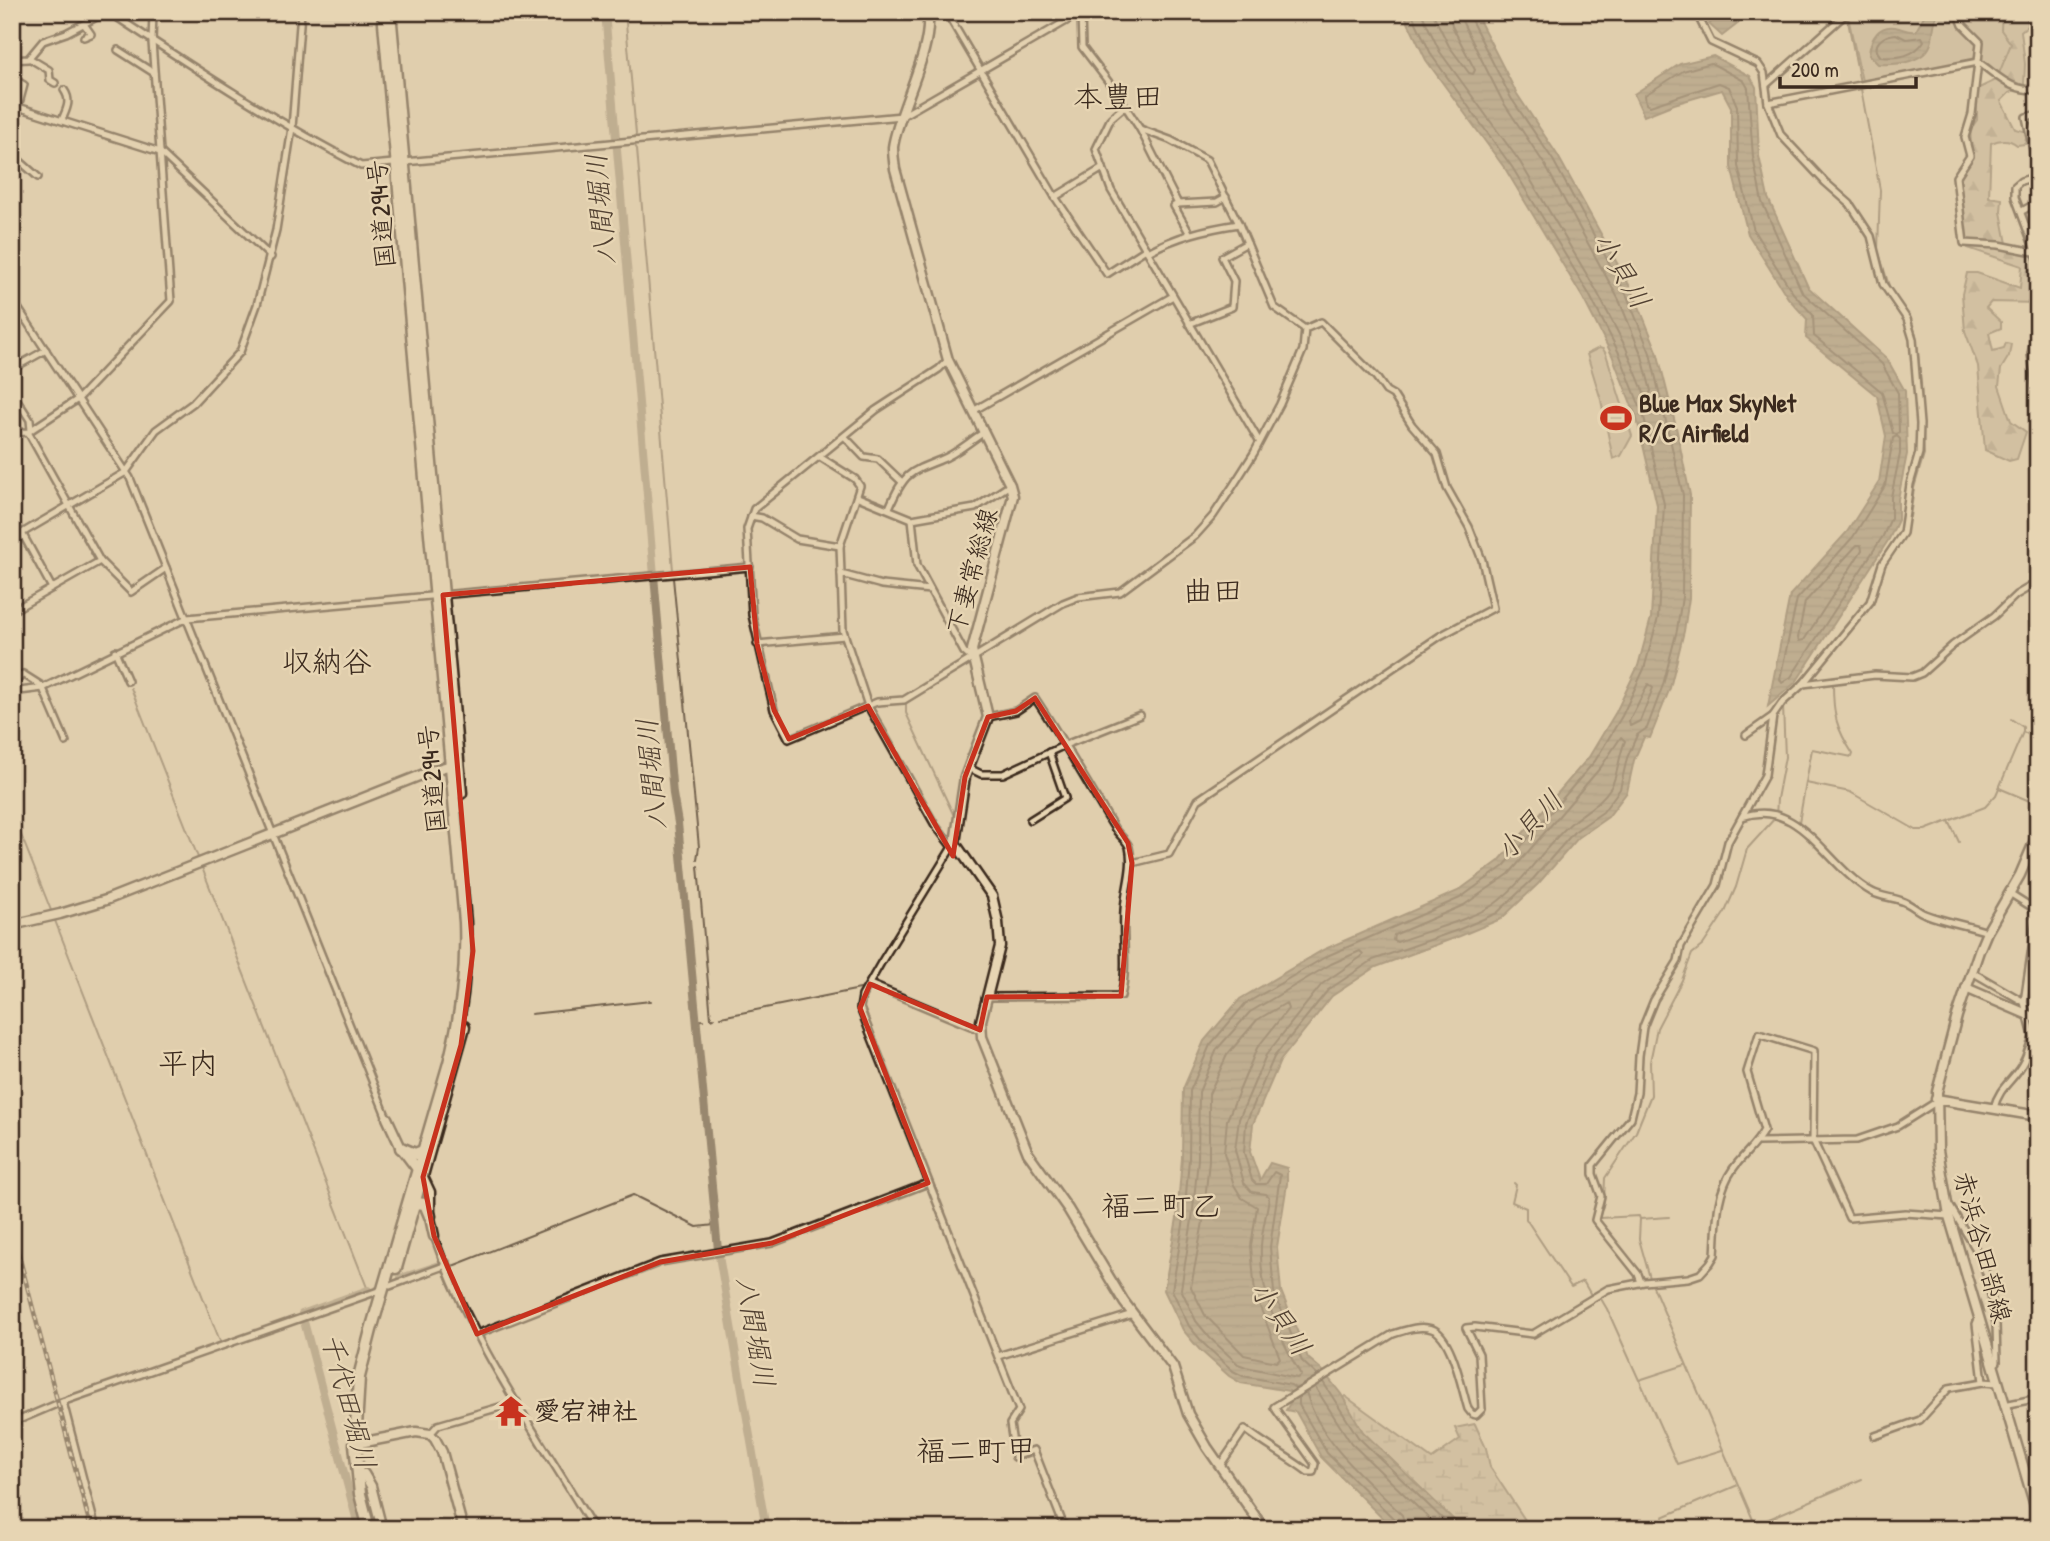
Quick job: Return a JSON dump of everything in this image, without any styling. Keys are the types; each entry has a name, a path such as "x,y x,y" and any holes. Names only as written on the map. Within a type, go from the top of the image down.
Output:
{"highway":[{"name":"国道294号","path":"383,12 401,163"},
{"name":"国道294号","path":"369,1529 360,1494 359,1377 461,1045 471,992 473,951 439,595 390,12"},
{"name":"国道294号","path":"387,1288 416,1203 423,1150 459,1022 466,973 466,922 455,764"},
{"path":"401,1148 415,1154 423,1150"},
{"path":"416,1203 425,1204 430,1216"},
{"name":"国道294号","path":"358,1444 374,1529"}],"main road":[{"name":"下妻常総線","path":"928,16 926,40 893,149 895,169 948,360 1013,496 972,650 988,717"},
{"path":"988,717 965,777 954,846 986,885 996,914 1000,946 980,1030 1028,1153 1068,1209 1133,1314 1173,1367 1188,1414 1207,1447 1264,1529"},
{"path":"12,925 106,900 455,764"},
{"name":"赤浜谷田部線","path":"2038,833 2011,894 1987,932 1966,988 1946,1055 1936,1101 1940,1174 1949,1216 2038,1516"},
{"path":"1966,988 2038,1019"},
{"path":"1936,1101 2038,1115"},
{"path":"387,1118 401,1148 430,1192 430,1216 434,1236"},
{"path":"358,1444 416,1432 430,1434 435,1438 442,1452 463,1529"},
{"path":"364,1474 372,1486 382,1529"}],"street":[{"path":"29,58 43,41 107,12 292,128 361,166 902,116 1079,13 1082,47 1140,129 1178,204"},
{"path":"12,433 30,431 78,399 171,301 152,42 153,12"},
{"path":"12,539 126,472 156,430 194,403 240,352 271,257 292,128 300,12"},
{"path":"928,16 943,12 948,15 1055,197 1107,274 1147,251 1189,234 1239,223"},
{"path":"1696,12 1711,42 1758,64 1764,73 1768,103 1781,135 1825,182 1850,204 1871,236 1883,284 1907,319 1913,339 1920,425 1919,453 1910,484 1903,533 1882,564 1870,602 1803,684 1782,703 1773,716 1746,734"},
{"path":"1766,85 1848,12"},
{"path":"1958,12 1963,25 1980,42 1972,114 1965,137 1970,156 1955,177 1964,243 1999,245 2034,252"},
{"path":"84,37 91,34 85,24"},
{"path":"118,50 154,73"},
{"path":"12,60 29,58 49,70 50,80 55,83"},
{"path":"1768,103 1978,62 2013,87 2024,91 2038,90"},
{"path":"12,78 24,85 18,107 160,152 271,257"},
{"path":"62,120 69,102 64,90"},
{"path":"1125,106 1111,118 1096,149 1111,190 1259,441"},
{"path":"2038,114 2026,117 2038,175 2015,186 2015,197 2038,260"},
{"path":"1140,129 1170,140 1207,160 1239,223 1274,307 1305,328"},
{"path":"12,154 38,177"},
{"path":"1055,197 1103,168"},
{"path":"1189,234 1174,206 1217,202 1226,197"},
{"path":"2022,211 2038,202"},
{"path":"1189,324 1232,307 1234,281 1222,257 1247,243"},
{"path":"973,412 1173,296"},
{"path":"12,299 126,472 387,1118"},
{"path":"2038,318 2031,354 2038,425"},
{"path":"1132,863 1169,854 1198,800 1440,636 1493,608 1482,561 1469,527 1447,488 1437,454 1412,425 1393,396 1321,322 1305,328"},
{"path":"948,360 939,369 876,410 754,509 751,516 747,529 752,615 774,710 789,739 877,702 904,700 1063,603 1078,597 1120,592 1151,567 1175,553 1213,516 1259,441 1293,379 1306,339 1305,328"},
{"path":"12,369 46,350"},
{"path":"12,393 30,420 30,431 100,561 131,592 166,568"},
{"path":"888,508 902,482 921,466 939,461 983,433"},
{"path":"845,437 864,457 878,459 902,482"},
{"path":"820,457 855,479 860,486 841,546 841,575 845,636 868,706 935,825 954,846 896,936 862,996 860,1008 1019,1410 1010,1424 1015,1457 1034,1450 1065,1529"},
{"path":"858,497 912,519 975,508 1010,485"},
{"path":"751,516 762,519 797,539 841,546"},
{"path":"912,519 917,565 964,652 972,658"},
{"path":"22,533 52,588"},
{"path":"12,611 100,561"},
{"path":"12,692 43,688 187,618 750,567"},
{"path":"841,575 882,585 930,590"},
{"path":"1803,684 1875,675 1912,677 1922,673 1953,645 1994,616 2016,595 2038,582"},
{"path":"757,644 845,636"},
{"path":"115,651 128,681"},
{"path":"12,685 26,674 43,688 66,742"},
{"path":"987,998 1121,996 1125,964 1124,913 1128,871 1132,863 1128,843 1114,828 1035,698 1016,711 988,717"},
{"path":"969,768 981,774 1003,774 1065,745 1140,715"},
{"path":"1641,1282 1638,1273 1595,1220 1601,1196 1593,1174 1593,1165 1631,1118 1637,1093 1643,1027 1654,1000 1678,961 1681,946 1717,885 1728,842 1765,775 1773,716"},
{"path":"1030,820 1065,798 1049,752"},
{"path":"1741,817 1756,811 1771,811 1782,816 1798,825 1853,881 1874,894 1900,900 1922,913 1987,932"},
{"path":"1994,1108 1997,1094 2010,1082 2023,1063 2035,1033 2026,1014 2024,1002 2036,920 2033,908 2011,894"},
{"path":"1972,972 2024,1002"},
{"path":"870,984 980,1030"},
{"path":"1758,1142 1764,1130 1747,1072 1759,1034 1762,1033 1814,1051 1813,1140 1849,1218 1905,1213 1949,1216"},
{"path":"1220,1464 1245,1429 1270,1449 1308,1472 1313,1472 1315,1464 1274,1407 1394,1334 1414,1328 1433,1329 1445,1339 1468,1409 1476,1415 1482,1409 1479,1354 1466,1328 1475,1326 1533,1334 1608,1289 1700,1274 1715,1255 1720,1194 1732,1170 1752,1145 1758,1142 1864,1138 1898,1126 1936,1101"},
{"path":"477,1334 660,1262 772,1243 928,1183"},
{"path":"1946,1203 1951,1205 1980,1256 1993,1296 1998,1344 1997,1362 1993,1365"},
{"path":"434,1236 444,1266 477,1334 594,1529"},
{"path":"12,1423 63,1402 444,1266"},
{"path":"998,1356 1133,1314"},
{"path":"1979,1317 1976,1324 1983,1382"},
{"path":"1875,1436 1920,1420 1949,1388 1983,1382 1998,1383"},
{"path":"2004,1405 2038,1401"},
{"path":"63,1402 96,1529"},
{"path":"430,1434 438,1425 517,1402"},
{"path":"2026,1477 2038,1476"}],"highlighted area":[{"path":"750,567 757,644 774,710 789,739 868,706 953,856 965,777 988,717 1016,711 1035,698 1128,843 1132,863 1121,996 987,997 980,1030 870,984 860,1008 928,1183 772,1243 660,1262 477,1334 434,1236 423,1177 461,1045 473,951 443,595"}],"green space":[{"path":"1847,12 2002,12 2001,30 2011,44 1998,76 1977,60 1862,81"},
{"path":"1974,12 2028,12 2027,26 2021,31 2025,64 2024,85 2001,101 2015,129 2027,132 2025,144 2017,145 2004,140 1991,143 1989,197 2002,199 2001,212 2008,249 2038,256 2038,303 1991,302 1986,308 2001,322 2001,328 1989,333 1993,351 2004,348 2006,343 2011,344 2009,356 2001,369 1999,386 2011,421 2026,432 2017,459 2009,461 1985,450 1978,366 1965,331 1962,294 1967,273 1977,273 2020,288 2022,266 1968,248 1960,179 1973,156 1971,133 1977,120 1977,89 1996,80 1998,68"},
{"name":"Blue Max SkyNet R/C Airfield","path":"1599,348 1606,354 1632,436 1621,456 1613,459 1601,400 1587,354"},
{"path":"1345,1396 1432,1459 1460,1439 1455,1428 1475,1424 1486,1448 1490,1467 1531,1529 1463,1529 1363,1432 1342,1399"}],"water":[{"name":"小貝川","path":"1403,12 1475,12 1517,94 1558,156 1634,294 1657,351 1690,495 1689,598 1684,631 1670,688 1650,738 1644,737 1634,760 1627,792 1608,817 1578,838 1538,884 1501,919 1376,967 1332,996 1280,1061 1253,1124 1250,1152 1260,1180 1270,1163 1287,1168 1277,1247 1281,1291 1308,1358 1322,1370 1341,1394 1363,1432 1463,1529 1393,1529 1321,1457 1296,1412 1286,1410 1292,1400 1289,1391 1241,1383 1229,1376 1199,1349 1183,1330 1164,1290 1177,1218 1182,1158 1183,1089 1204,1041 1240,999 1323,950 1458,891 1499,861 1589,757 1616,712 1638,666 1651,618 1657,505 1637,419 1612,355 1583,298 1506,170 1426,60"},
{"path":"1722,12 1753,12 1722,36 1709,24"},
{"path":"1926,12 1938,12 1932,40 1924,54 1910,61 1886,64 1878,64 1869,55 1871,43 1877,33 1886,27 1916,31"},
{"path":"1713,56 1750,76 1756,87 1759,156 1768,198 1808,287 1887,359 1905,391 1907,454 1898,499 1898,520 1889,539 1796,682 1768,706 1790,595 1847,532 1879,482 1886,436 1877,396 1806,338 1807,319 1788,298 1748,234 1731,167 1731,107 1722,90 1644,116 1634,94 1680,64"}],"waterway":[{"name":"八間堀川","path":"605,12 673,794 678,823 718,1250 766,1529"},
{"path":"625,12 636,134 634,138"},
{"path":"1847,16 1860,83"},
{"path":"1861,89 1880,190 1878,250 1890,289"},
{"path":"634,144 637,149 673,570"},
{"path":"1895,297 1907,315"},
{"path":"1910,320 1916,334 1924,454 1914,488 1910,517"},
{"path":"673,578 699,847 697,859"},
{"path":"949,676 906,703 906,713 955,818"},
{"path":"1799,822 1812,749 1852,757 1853,754 1837,721 1833,684"},
{"path":"131,688 199,860"},
{"path":"1640,1219 1639,1216 1599,1218 1604,1202 1605,1178 1636,1132 1651,1095 1650,1062 1657,1028 1692,954 1703,945 1725,912 1736,887 1747,849 1776,817 1785,757 1783,706"},
{"path":"2011,719 2023,727 2023,732"},
{"path":"1806,783 1850,792 1916,830 1925,830 1985,807 1996,795 2023,732 2038,738"},
{"path":"1999,788 2032,802"},
{"path":"12,812 52,913"},
{"path":"1949,821 1959,842"},
{"path":"934,872 940,862"},
{"path":"201,865 368,1290"},
{"path":"698,866 711,1019 714,1018"},
{"path":"54,918 220,1341"},
{"path":"882,955 903,921"},
{"path":"721,1017 865,988"},
{"path":"531,1014 651,1001"},
{"name":"八間堀川","path":"695,1021 703,1020"},
{"path":"1514,1183 1516,1185 1512,1202 1526,1208 1526,1219 1571,1287 1583,1281 1591,1295 1597,1292 1639,1380 1685,1365"},
{"name":"千代田堀川","path":"450,1267 633,1195 697,1227 715,1225"},
{"path":"1650,1278 1639,1239 1640,1219 1669,1217"},
{"name":"千代田堀川","path":"447,1262 450,1267"},
{"name":"千代田堀川","path":"401,1278 440,1265"},
{"path":"1652,1284 1757,1529"},
{"name":"千代田堀川","path":"359,1529 302,1314 368,1290"},
{"path":"1640,1381 1677,1464 1722,1450"},
{"path":"1757,1524 1862,1479"},
{"path":"1663,1517 1738,1485"}],"railway":[{"path":"12,1229 91,1529"}],"place":[{"name":"Blue Max SkyNet R/C Airfield","path":"1616,418"},
{"name":"愛宕神社","path":"511,1411"}],"district":[{"name":"本豊田","path":"1118,97"},
{"name":"曲田","path":"1213,591"},
{"name":"収納谷","path":"327,662"},
{"name":"平内","path":"188,1064"},
{"name":"福二町乙","path":"1161,1206"},
{"name":"福二町甲","path":"976,1451"}]}
